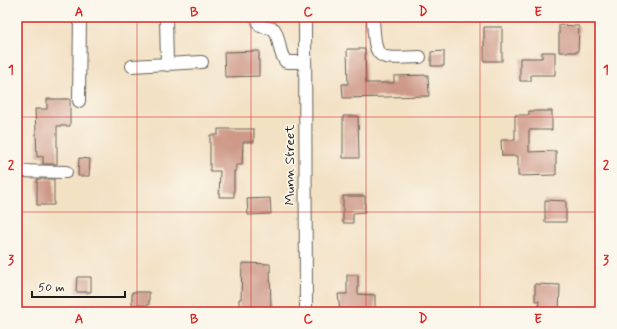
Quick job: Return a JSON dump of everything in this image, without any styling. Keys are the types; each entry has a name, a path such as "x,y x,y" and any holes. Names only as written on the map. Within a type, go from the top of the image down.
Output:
{"street":[{"path":"78,101 80,17"},
{"path":"166,17 167,65"},
{"path":"256,17 260,26 274,29 277,34 280,53 286,62 305,62"},
{"name":"Munn Street","path":"305,17 306,312"},
{"path":"373,17 374,37 378,54 384,58 420,57"},
{"path":"132,66 202,62"},
{"path":"17,170 66,172"}],"building":[{"path":"559,25 579,26 578,52 559,52"},
{"path":"484,27 502,27 502,61 484,61"},
{"path":"347,49 365,49 366,83 394,83 394,76 428,75 429,96 343,98 342,84 348,84"},
{"path":"259,51 259,76 225,77 224,52"},
{"path":"444,51 444,66 431,66 431,52"},
{"path":"542,52 555,52 555,75 531,75 531,81 520,81 520,58 542,58"},
{"path":"47,99 70,99 70,126 57,126 57,164 43,164 43,156 37,157 35,109 47,109"},
{"path":"529,111 552,111 552,130 529,130 529,152 556,151 556,175 518,176 518,156 502,156 501,140 515,140 515,115 529,115"},
{"path":"343,116 358,116 359,158 343,158"},
{"path":"218,129 254,129 254,142 243,142 242,165 236,165 236,171 234,171 234,197 219,197 220,171 210,171 210,135 218,135"},
{"path":"79,158 90,159 89,176 78,176"},
{"path":"37,179 54,179 54,205 37,205"},
{"path":"343,196 365,196 365,212 353,213 353,223 343,223"},
{"path":"270,198 271,214 248,215 247,199"},
{"path":"545,200 566,201 566,222 545,222"},
{"path":"242,263 270,264 271,312 239,312 239,299 241,299"},
{"path":"347,275 358,275 358,294 375,295 375,312 340,312 338,294 347,294"},
{"path":"77,277 91,277 91,292 76,292"},
{"path":"535,284 560,285 559,312 538,312 539,301 535,301"},
{"path":"132,292 149,292 149,305 132,305"}]}
